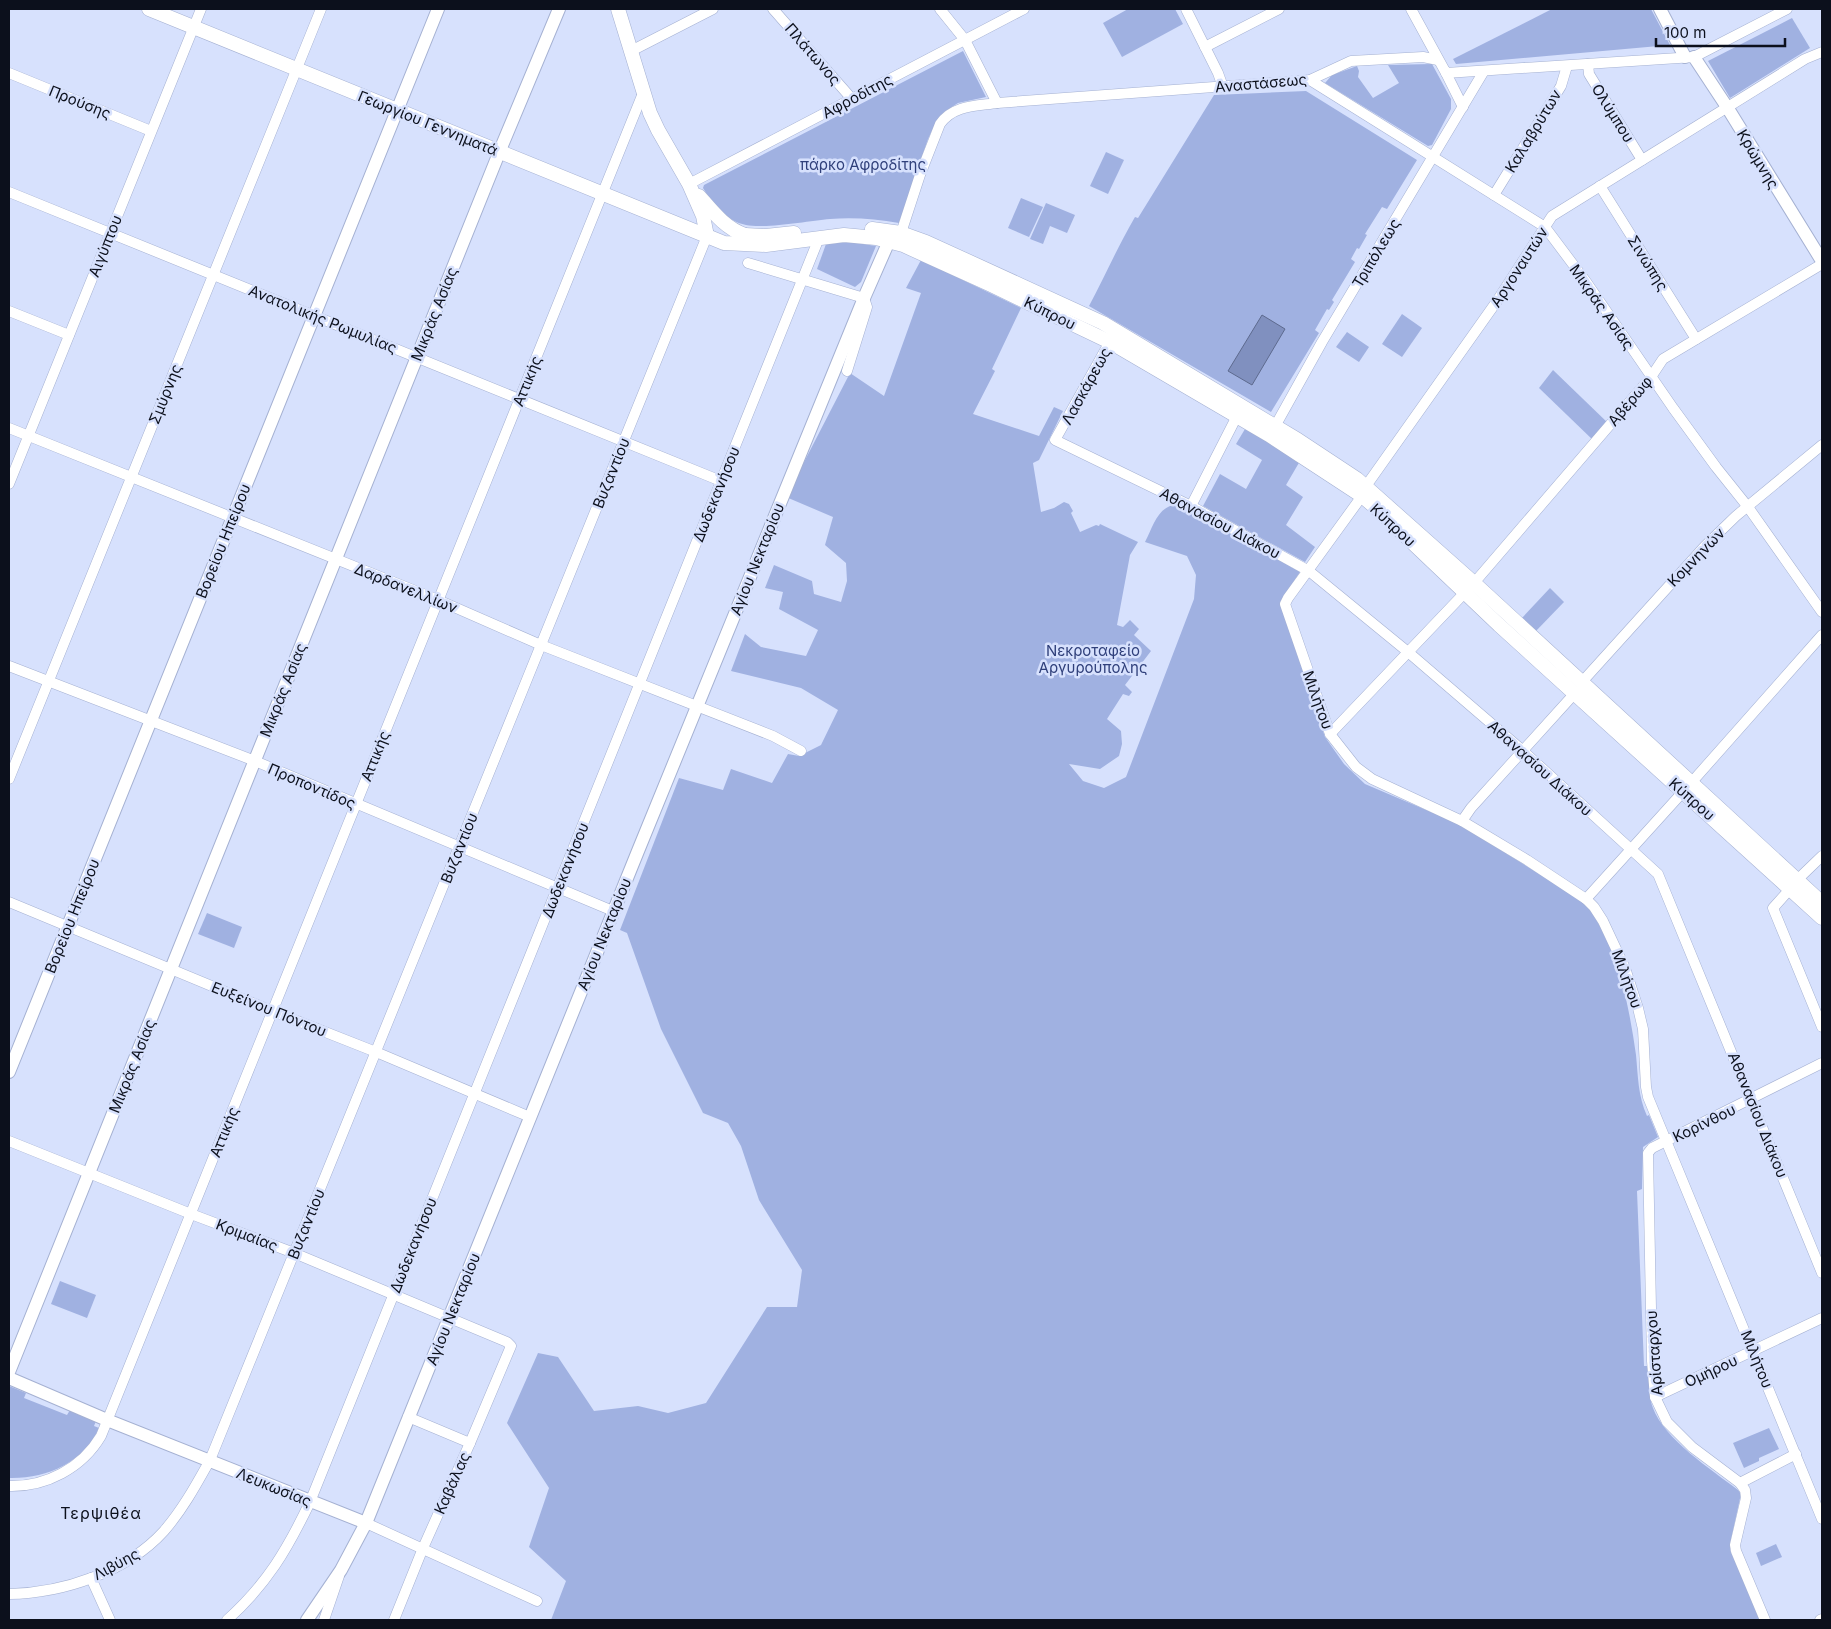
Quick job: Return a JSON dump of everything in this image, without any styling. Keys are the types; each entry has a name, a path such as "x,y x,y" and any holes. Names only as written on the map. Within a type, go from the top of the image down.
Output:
{"main road":[{"name":"Γεωργίου Γεννηματά","path":"149,9 724,243 766,245 853,235 889,241"},
{"path":"618,9 643,93 658,130 689,184 703,216 707,236"},
{"path":"689,184 723,223 745,235"},
{"name":"Γεωργίου Γεννηματά","path":"707,236 774,235 847,227 901,232"},
{"name":"Κύπρου","path":"901,232 1000,275 1113,336 1272,431 1364,491 1794,885 1822,918"},
{"name":"Κύπρου","path":"889,241 922,253 1113,336 1237,416 1272,431"},
{"name":"Κύπρου","path":"1794,885 1822,903"}],"street":[{"name":"Αιγύπτου","path":"9,484 201,9"},
{"name":"Σμύρνης","path":"9,779 321,9"},
{"name":"Βορείου Ηπείρου","path":"9,1072 438,9"},
{"name":"Μικράς Ασίας","path":"9,1372 559,9"},
{"path":"631,52 713,9"},
{"name":"Πλάτωνος","path":"773,9 852,99"},
{"path":"889,241 901,232 920,175 940,124 945,117 960,108 997,103 965,40 940,9"},
{"name":"Αφροδίτης","path":"689,184 1024,9"},
{"path":"1186,9 1223,87"},
{"path":"1205,47 1279,9"},
{"path":"1411,9 1463,107"},
{"path":"1660,9 1690,57"},
{"path":"1446,73 1690,57 1787,9"},
{"name":"Αργοναυτών","path":"1309,570 1497,301 1552,216 1727,107 1805,60 1822,52"},
{"name":"Αναστάσεως","path":"997,103 1310,80 1351,61 1423,57 1438,60"},
{"name":"Κρώμνης","path":"1690,57 1727,107 1822,262"},
{"name":"Ολύμπου","path":"1588,64 1589,74 1642,160"},
{"name":"Καλαβρύτων","path":"1494,195 1561,86 1566,66"},
{"name":"Τριπόλεως","path":"1272,431 1322,342 1484,71"},
{"name":"Προύσης","path":"9,73 151,131"},
{"name":"Μικράς Ασίας","path":"1310,80 1545,227 1587,283 1651,378 1714,465 1748,507 1822,612"},
{"name":"Αττικής","path":"9,1486 45,1481 73,1466 86,1456 95,1445 107,1420 643,93"},
{"name":"Σινώπης","path":"1600,186 1696,339"},
{"name":"Ανατολικής Ρωμυλίας","path":"9,192 721,481"},
{"name":"Βυζαντίου","path":"210,1460 707,236"},
{"name":"Δωδεκανήσου","path":"227,1620 244,1605 279,1562 310,1502 820,238"},
{"name":"Αγίου Νεκταρίου","path":"307,1620 341,1570 366,1523 613,911 889,241"},
{"name":"Αβέρωφ","path":"1330,734 1469,587 1651,378 1663,359 1822,262"},
{"path":"748,263 802,281 864,298 867,307 847,371"},
{"path":"9,311 69,335"},
{"name":"Λασκάρεως","path":"1055,440 1113,336"},
{"path":"1191,506 1237,416"},
{"name":"Δαρδανελλίων","path":"9,428 438,600 541,645 773,736 801,751"},
{"name":"Αθανασίου Διάκου","path":"1055,440 1191,506 1309,570 1522,750 1653,869 1662,879 1822,1273"},
{"name":"Κομνηνών","path":"1462,821 1471,808 1522,750 1705,546 1736,516 1822,445"},
{"name":"Μιλήτου","path":"1309,570 1285,604 1330,734 1350,761 1364,774 1462,821 1527,860 1586,899 1603,921 1628,978 1638,1008 1643,1029 1646,1087 1822,1519"},
{"path":"1586,899 1688,788 1822,636"},
{"name":"Προποντίδος","path":"9,666 255,761 613,911"},
{"path":"1822,856 1773,908 1822,1028"},
{"name":"Ευξείνου Πόντου","path":"9,902 530,1117"},
{"name":"Κορίνθου","path":"1667,1141 1822,1063"},
{"name":"Κριμαίας","path":"9,1141 190,1214 294,1253 507,1342 511,1346"},
{"name":"Αρίσταρχου","path":"1667,1141 1652,1148 1648,1153 1652,1361 1655,1398 1668,1422 1688,1444 1740,1482"},
{"name":"Ομήρου","path":"1655,1398 1822,1318"},
{"name":"Καβάλας","path":"394,1620 423,1548 511,1346"},
{"name":"Λευκωσίας","path":"9,1378 107,1420 366,1523 538,1601"},
{"path":"408,1417 470,1443"},
{"path":"1765,1620 1736,1551 1735,1545 1746,1498 1745,1490 1740,1482 1796,1454"},
{"name":"Λιβύης","path":"9,1594 50,1591 91,1578 136,1556 163,1532 187,1502 210,1460"},
{"path":"324,1620 336,1591 341,1570"},
{"path":"91,1578 110,1620"}],"green space":[{"path":"1128,9 1175,9 1183,24 1122,57 1103,23"},
{"path":"1552,9 1651,9 1670,45 1456,64 1453,59"},
{"path":"1792,18 1810,48 1730,98 1708,61"},
{"name":"πάρκο Αφροδίτης","path":"963,51 986,97 958,103 944,112 935,124 899,223 847,218 775,225 746,225 726,216 703,188 704,185"},
{"path":"1432,64 1451,99 1451,109 1432,145 1428,146 1325,83 1332,75 1357,66 1359,71 1358,77 1373,98 1399,83 1388,65"},
{"path":"1306,91 1417,160 1387,209 1382,207 1365,234 1367,235 1351,259 1355,262 1332,300 1334,302 1329,310 1327,309 1315,330 1319,333 1271,412 1089,306 1135,217 1138,218 1214,95"},
{"path":"1106,152 1124,160 1108,194 1090,186"},
{"path":"1021,198 1043,207 1029,237 1008,228"},
{"path":"1046,203 1075,215 1067,233 1050,226 1043,244 1030,239"},
{"path":"850,242 876,246 861,282 855,287 817,269 826,244"},
{"name":"Νεκροταφείο Αργυρούπολης","path":"921,260 1021,308 992,369 995,371 973,414 1039,436 1054,407 1063,411 1039,460 1033,463 1041,512 1054,508 1064,502 1069,504 1073,511 1071,513 1080,532 1100,524 1138,542 1130,555 1117,625 1123,627 1130,620 1139,629 1134,635 1151,651 1125,685 1132,692 1129,696 1123,694 1107,719 1121,731 1122,744 1119,756 1100,769 1069,764 1083,781 1104,788 1126,777 1194,599 1196,575 1187,556 1145,542 1161,513 1170,506 1177,505 1300,572 1280,602 1325,737 1344,764 1365,784 1459,824 1581,900 1594,915 1628,988 1624,990 1634,1039 1640,1093 1647,1116 1649,1115 1658,1137 1643,1147 1642,1189 1637,1191 1644,1366 1649,1366 1651,1403 1667,1431 1690,1453 1741,1494 1730,1550 1761,1620 551,1620 566,1581 529,1547 549,1488 507,1423 538,1353 558,1357 594,1411 638,1406 668,1413 706,1403 767,1307 797,1307 802,1270 759,1200 741,1146 728,1123 703,1113 661,1029 627,933 620,930 679,778 723,790 731,769 772,783 788,754 799,756 821,745 838,710 801,688 731,671 745,634 761,647 806,656 818,630 779,609 783,592 765,588 774,565 812,581 814,594 841,602 847,581 846,563 825,545 833,517 786,497 850,373 884,396 921,293 906,288"},
{"path":"1402,314 1422,328 1402,357 1382,344"},
{"path":"1347,332 1369,347 1359,362 1336,347"},
{"path":"1553,370 1610,425 1595,442 1539,388"},
{"path":"1245,429 1300,461 1286,485 1303,497 1286,525 1315,547 1305,562 1203,506 1220,474 1246,489 1262,460 1236,444"},
{"path":"1550,588 1564,602 1535,632 1521,619"},
{"path":"207,913 242,927 234,948 198,934"},
{"path":"60,1281 96,1295 87,1318 51,1304"},
{"path":"9,1386 26,1393 24,1398 67,1415 70,1410 96,1421 94,1426 99,1428 83,1451 62,1466 36,1476 9,1478"},
{"path":"1769,1428 1779,1449 1759,1458 1759,1461 1744,1468 1733,1443"},
{"path":"1776,1544 1782,1557 1761,1566 1756,1553"}],"shaded area":[{"path":"1262,315 1285,329 1252,385 1228,371"}],"district":[{"name":"Τερψιθέα","path":"101,1513"}]}
